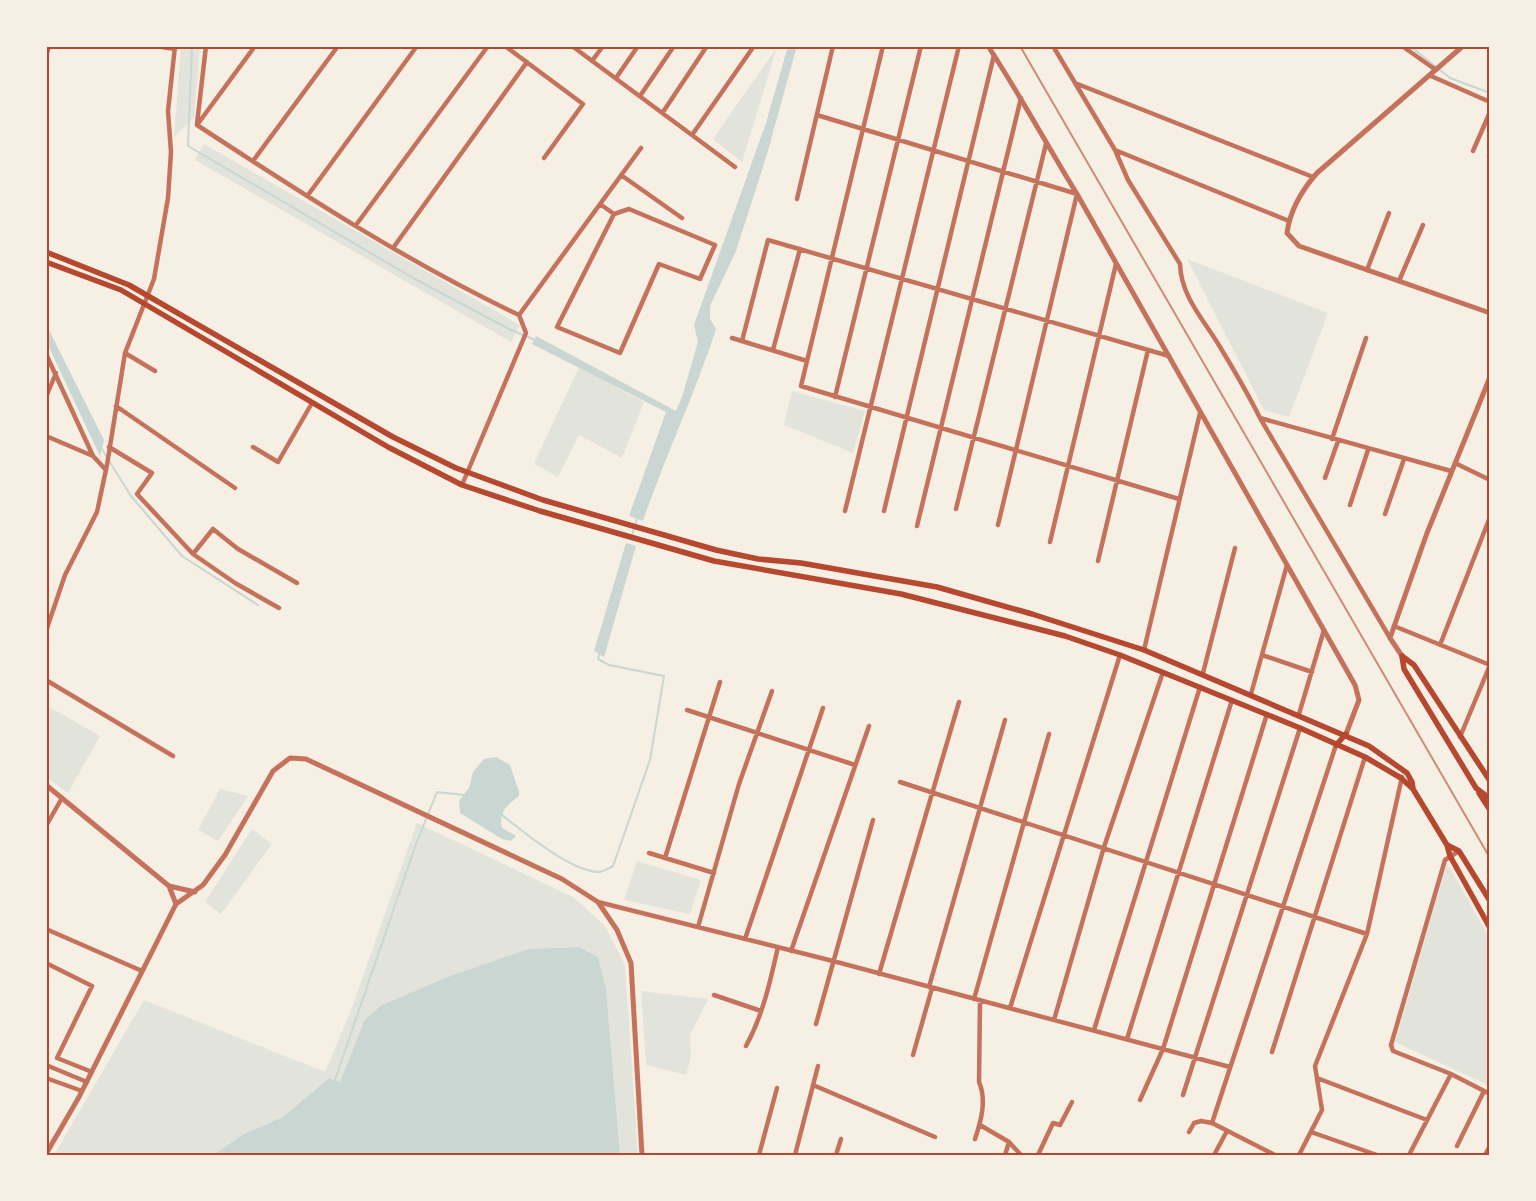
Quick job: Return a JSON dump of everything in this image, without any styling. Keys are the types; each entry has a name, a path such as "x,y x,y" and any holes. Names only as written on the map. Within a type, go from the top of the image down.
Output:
{"main road":[{"path":"46,252 119,280 393,437 467,472 543,500 716,550 758,559 801,563 937,587 1032,614 1144,650 1346,734 1369,746 1407,773 1412,782 1413,789"},
{"path":"46,262 115,288 388,447 462,485 540,511 714,561 901,594 1033,626 1120,655 1267,714 1365,757 1401,778 1413,789 1447,845 1450,856 1490,928"},
{"path":"901,594 904,581"},
{"path":"1402,656 1414,665 1490,781"},
{"path":"1402,656 1404,670 1490,810"},
{"path":"1336,745 1346,734"},
{"path":"1476,788 1490,799"},
{"path":"1447,845 1459,851 1490,901"}],"street":[{"path":"46,56 49,46"},
{"path":"46,631 65,575 97,512 107,468 125,353 154,278 168,198 171,152 168,112 175,48 155,46"},
{"path":"197,125 206,46"},
{"path":"253,162 338,46"},
{"path":"308,195 417,46"},
{"path":"356,225 488,46"},
{"path":"505,46 583,104 544,158"},
{"path":"592,61 603,46"},
{"path":"616,78 638,46"},
{"path":"640,96 674,46"},
{"path":"663,112 707,46"},
{"path":"692,135 754,46"},
{"path":"797,199 833,46"},
{"path":"883,46 801,386 1179,499"},
{"path":"836,397 921,46"},
{"path":"845,511 959,46"},
{"path":"988,46 1021,97 1046,144 1077,194 1355,685 1359,700 1346,734"},
{"path":"1053,46 1115,150 1133,188 1180,264 1180,280 1187,296 1220,347 1260,418 1402,656"},
{"path":"1402,46 1438,69"},
{"path":"1464,46 1313,177 1302,190 1289,221 1287,233 1299,246 1490,313"},
{"path":"573,47 735,167"},
{"path":"197,125 252,48"},
{"path":"884,511 994,55"},
{"path":"393,248 527,62"},
{"path":"1430,76 1490,102"},
{"path":"1075,83 1313,177"},
{"path":"917,526 1021,97"},
{"path":"1473,151 1490,112"},
{"path":"817,115 1077,194"},
{"path":"197,125 253,162 393,248 453,282 519,315 526,333 462,485"},
{"path":"956,509 1046,144"},
{"path":"519,315 641,148"},
{"path":"1115,150 1289,221"},
{"path":"621,175 682,218"},
{"path":"998,525 1077,194"},
{"path":"600,204 614,214"},
{"path":"630,209 715,245 700,279 659,264 620,353 557,327 614,214 630,209"},
{"path":"1367,270 1389,213"},
{"path":"1400,282 1423,225"},
{"path":"742,341 768,240 1169,356"},
{"path":"773,350 800,250"},
{"path":"1050,542 1116,264"},
{"path":"732,338 807,361"},
{"path":"1325,478 1366,338"},
{"path":"1098,561 1148,350"},
{"path":"125,353 155,371"},
{"path":"46,354 93,456"},
{"path":"46,397 56,373"},
{"path":"1390,638 1455,463 1490,377"},
{"path":"253,447 278,462 312,403"},
{"path":"116,406 235,488"},
{"path":"1144,650 1200,413"},
{"path":"1260,418 1404,460 1452,471"},
{"path":"46,436 93,456 107,468"},
{"path":"109,448 152,473 137,494 193,554 235,583 279,608"},
{"path":"1350,505 1368,450"},
{"path":"1384,514 1404,460"},
{"path":"1455,463 1490,480"},
{"path":"1440,644 1490,517"},
{"path":"193,554 213,529 238,549 297,583"},
{"path":"1203,673 1235,548"},
{"path":"1251,694 1287,565"},
{"path":"1394,626 1490,665 1460,737"},
{"path":"1299,714 1324,630"},
{"path":"1010,1008 1120,655"},
{"path":"1262,655 1312,672"},
{"path":"1054,1020 1104,847 1163,672"},
{"path":"46,680 173,756"},
{"path":"665,858 720,682"},
{"path":"1094,1030 1200,687"},
{"path":"698,927 739,784 772,691"},
{"path":"1127,1039 1232,700"},
{"path":"879,974 959,702"},
{"path":"745,939 823,708"},
{"path":"687,710 855,765"},
{"path":"1140,1100 1163,1048 1267,714"},
{"path":"913,1056 930,987 1005,720"},
{"path":"791,951 868,726"},
{"path":"1183,1095 1300,728"},
{"path":"975,1139 980,1125 984,1093 979,1082 977,1000 1023,821 1048,734"},
{"path":"1212,1123 1336,745"},
{"path":"1272,1052 1365,757"},
{"path":"46,1154 87,1082 176,904 203,885 225,855 273,771 290,758 306,759 562,879 598,902 833,961 1230,1067"},
{"path":"1301,1154 1322,1110 1315,1066 1368,934 1401,778 1407,773"},
{"path":"900,782 980,806 1368,934"},
{"path":"46,785 169,886 195,892"},
{"path":"46,826 62,798"},
{"path":"816,1024 873,820"},
{"path":"1459,851 1445,860 1391,1045 1394,1051 1451,1074 1490,1094"},
{"path":"649,853 714,873"},
{"path":"169,886 176,904"},
{"path":"598,902 617,930 630,963 642,1155"},
{"path":"46,928 142,972"},
{"path":"746,1046 762,1011 778,947"},
{"path":"46,963 92,986 53,1068"},
{"path":"714,995 762,1011"},
{"path":"57,1058 92,1072"},
{"path":"46,1065 87,1082"},
{"path":"795,1155 818,1066"},
{"path":"1409,1155 1451,1074"},
{"path":"46,1078 82,1091"},
{"path":"1317,1078 1427,1120"},
{"path":"813,1085 935,1137"},
{"path":"759,1155 777,1088"},
{"path":"1456,1146 1484,1091"},
{"path":"1038,1155 1053,1123 1060,1126 1072,1102"},
{"path":"1189,1132 1194,1123 1201,1121 1212,1123 1275,1155"},
{"path":"980,1125 1009,1142 1021,1155"},
{"path":"1214,1155 1227,1131"},
{"path":"1311,1132 1377,1155"},
{"path":"836,1155 841,1139"},
{"path":"1005,1155 1009,1142"},
{"path":"1485,1155 1490,1146"}],"shaded area":[{"path":"181,46 200,46 194,117 174,137"},
{"path":"788,46 797,46 767,154 736,251 710,306 710,319 716,329 643,521 629,516 666,412 532,344 536,336 676,411 698,342 694,325 766,123"},
{"path":"777,47 742,162 713,139"},
{"path":"204,144 520,325 511,342 195,160"},
{"path":"1187,259 1328,313 1289,417 1264,410"},
{"path":"46,324 104,440 100,456 46,341"},
{"path":"579,367 644,402 622,458 579,435 558,477 534,464"},
{"path":"792,391 865,411 853,453 784,425"},
{"path":"626,543 636,546 604,657 594,651"},
{"path":"46,705 100,736 68,793 46,777"},
{"path":"496,757 510,765 519,792 519,796 505,809 501,818 502,828 516,836 511,841 502,839 460,813 459,801 469,788 473,772 484,759"},
{"path":"220,789 248,796 218,841 198,830"},
{"path":"417,823 573,897 605,926 625,965 638,1155 620,1155 606,988 598,957 578,947 529,949 365,1019 340,1083 329,1078 283,1117 244,1134 213,1155 54,1155 144,1000 325,1072 350,1013"},
{"path":"252,829 272,844 221,914 205,902"},
{"path":"637,861 701,880 690,914 624,900"},
{"path":"1447,863 1490,939 1490,1086 1395,1042"},
{"path":"579,947 598,957 606,988 620,1155 213,1155 244,1134 283,1117 329,1078 340,1082 365,1019 382,1005 453,975 529,949"},
{"path":"641,991 708,999 690,1035 691,1057 686,1075 646,1065"}],"waterway":[{"path":"192,46 188,146 415,279 509,329 535,340"},
{"path":"1410,46 1450,78 1490,93"},
{"path":"101,448 107,457"},
{"path":"109,461 131,496 182,556 258,605"},
{"path":"632,535 637,518"},
{"path":"502,815 548,850 575,865 599,872 613,866 650,760 664,676 609,665 598,659 600,653"},
{"path":"335,1080 416,844 437,792 464,795"}],"railway":[{"path":"1020,46 1490,858"}]}
